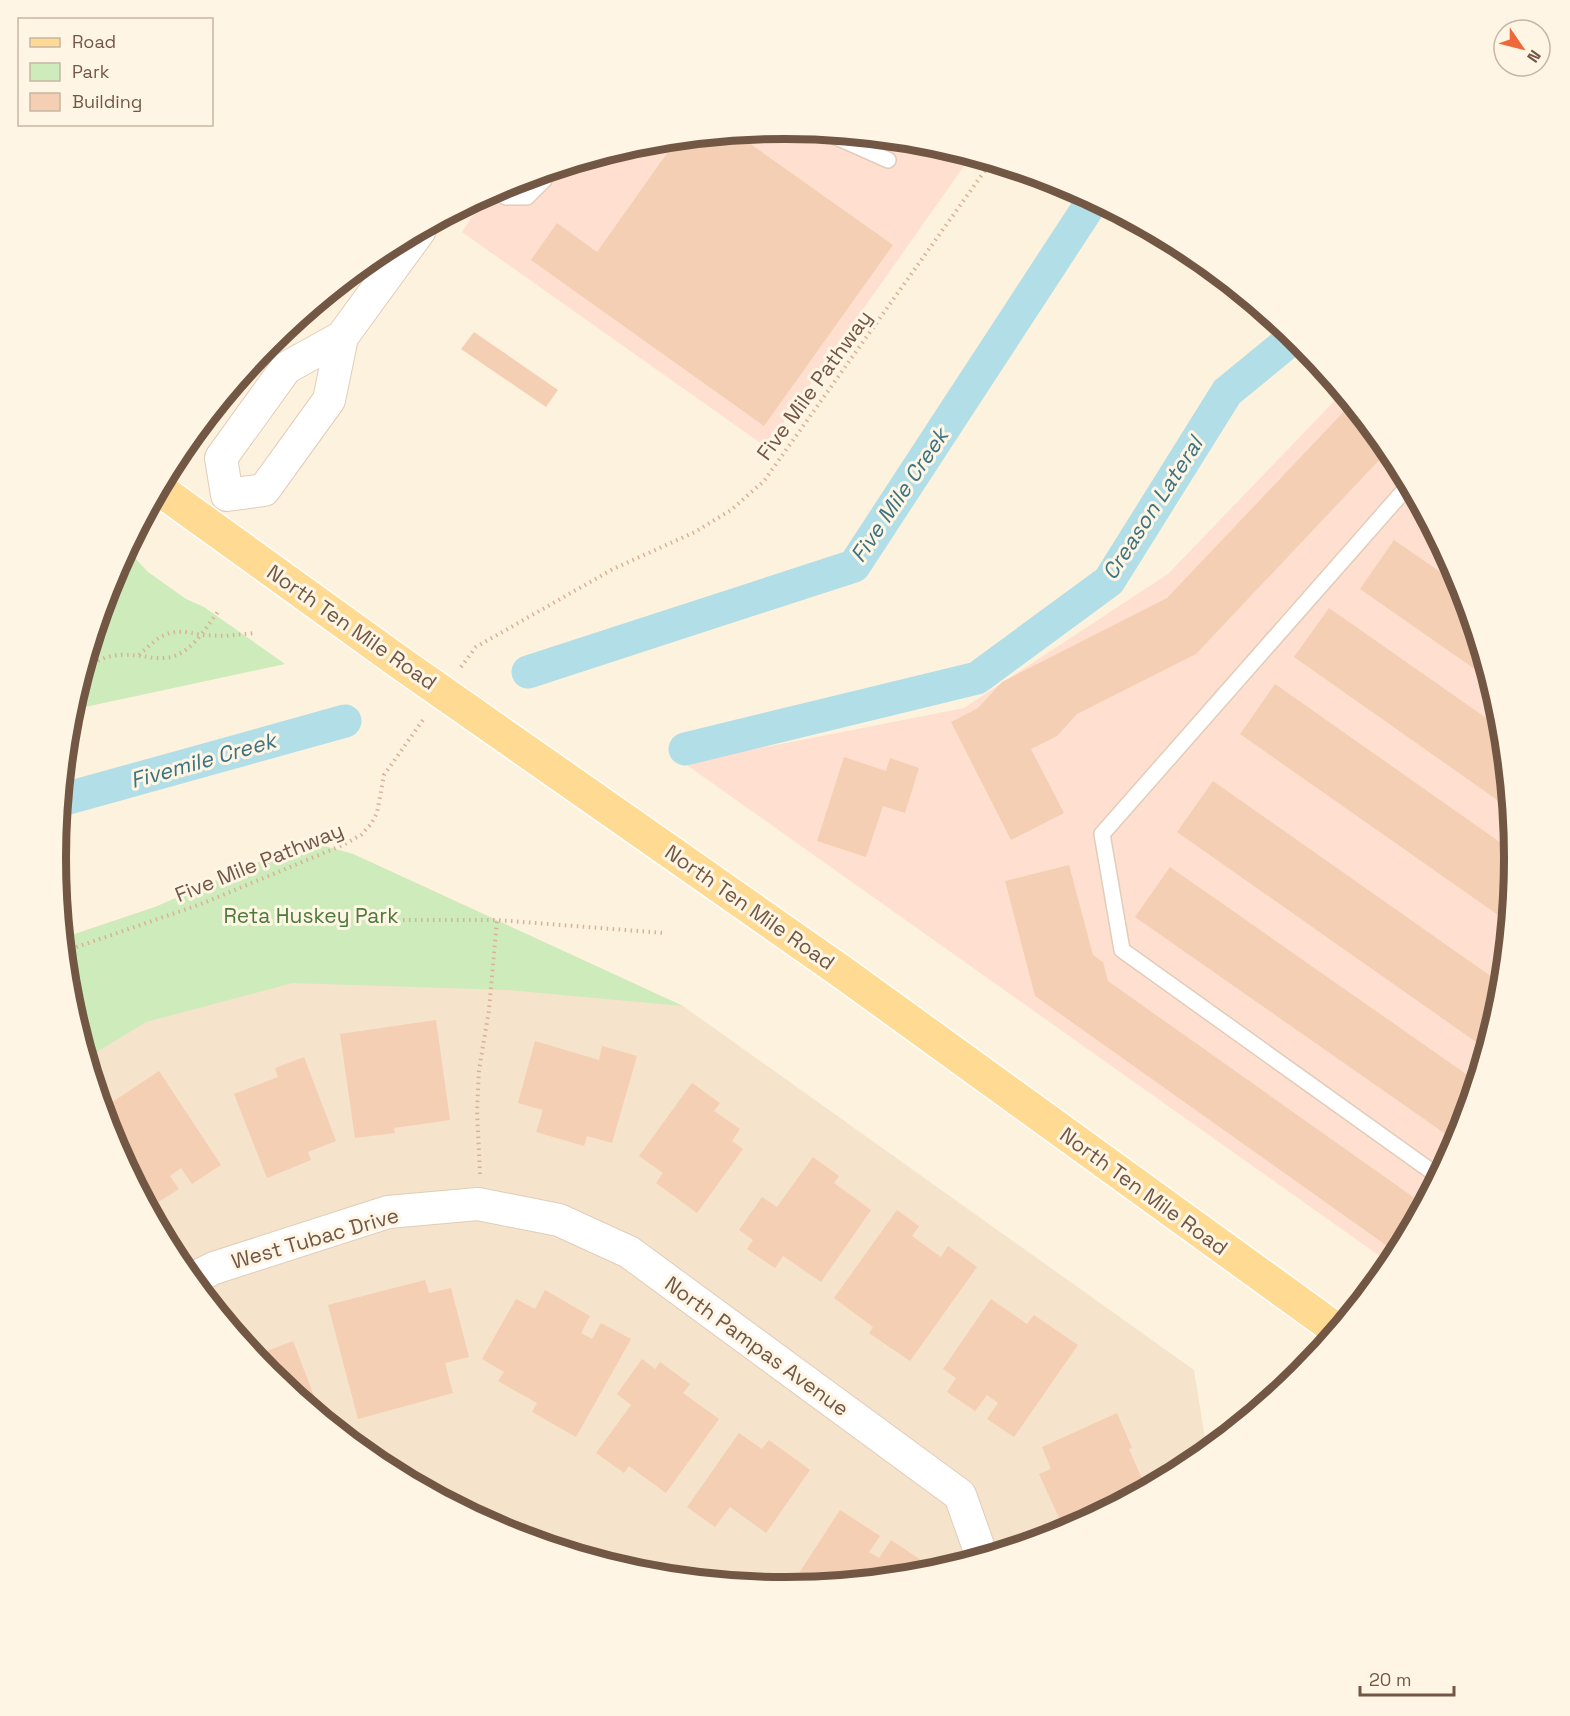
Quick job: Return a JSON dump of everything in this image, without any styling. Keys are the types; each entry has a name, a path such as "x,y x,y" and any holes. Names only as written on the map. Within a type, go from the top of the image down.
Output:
{"main road":[{"name":"North Ten Mile Road","path":"165,493 399,662 852,979 1331,1326"}],"street":[{"path":"227,495 264,490 329,400 342,337 408,246"},
{"path":"207,524 227,495 221,458 286,368 342,337"},
{"name":"West Tubac Drive","path":"200,1275 214,1268 388,1212 479,1192"},
{"name":"North Pampas Avenue","path":"479,1192 559,1220 629,1252 960,1495 980,1550"}],"lane":[{"path":"848,142 888,160"},
{"path":"505,196 527,197 543,181"},
{"path":"1403,491 1102,834 1122,950 1432,1172"}],"path":[{"name":"Five Mile Pathway","path":"476,647 613,569 695,532 731,510 764,481 987,168"},
{"path":"92,665 107,657 139,656 165,659 179,654 190,648 220,609"},
{"path":"139,656 161,636 170,632 186,631 201,635 225,636 255,633"},
{"name":"Five Mile Pathway","path":"72,949 201,904 343,845 360,835 371,824 376,813 384,775 408,740"},
{"path":"398,920 497,920 664,933"},
{"path":"479,1192 477,1111 479,1070 489,1010 497,920"}],"shaded area":[{"path":"785,139 832,141 879,145 967,162 766,447 462,232 478,208 554,177 599,163 691,145"},
{"path":"1337,398 1383,459 1408,499 1430,540 1466,627 1480,672 1498,764 1504,858 1498,952 1480,1044 1466,1089 1430,1176 1408,1218 1382,1258 684,763 964,708 1168,574"},
{"path":"307,841 353,854 683,1006 1194,1370 1205,1441 1144,1481 1103,1503 1016,1539 971,1553 925,1563 879,1571 832,1575 785,1577 738,1575 691,1571 645,1563 599,1553 554,1539 467,1503 425,1481 347,1428 311,1399 277,1366 244,1332 215,1296 162,1218 140,1176 104,1089 90,1044 71,935 155,907"}],"green space":[{"path":"133,556 148,572 186,599 204,607 285,664 82,708 104,627"},
{"name":"Reta Huskey Park","path":"307,841 353,854 683,1006 508,990 293,983 146,1022 93,1054 80,998 71,935 155,907"}],"building":[{"path":"746,141 893,245 764,426 531,260 557,223 597,252 670,149"},
{"path":"474,332 558,390 546,407 461,349"},
{"path":"1346,409 1382,457 1196,654 1077,714 1057,736 1031,749 1064,813 1011,840 951,722 978,708 1002,682 1167,598"},
{"path":"1394,540 1446,576 1466,627 1480,673 1360,589"},
{"path":"1329,608 1491,721 1501,803 1294,657"},
{"path":"1275,684 1503,845 1501,917 1240,734"},
{"path":"844,757 886,771 890,758 919,768 905,813 883,806 866,857 817,841"},
{"path":"1213,781 1493,978 1480,1045 1177,832"},
{"path":"1069,865 1093,955 1103,962 1108,981 1417,1200 1389,1247 1035,996 1005,881"},
{"path":"1170,867 1470,1077 1448,1136 1135,917"},
{"path":"436,1020 450,1120 394,1128 395,1133 355,1138 340,1034"},
{"path":"535,1041 599,1060 602,1046 637,1056 612,1143 587,1136 584,1146 536,1132 543,1110 518,1103"},
{"path":"304,1057 336,1141 308,1152 311,1160 267,1178 234,1094 278,1077 275,1068"},
{"path":"159,1071 221,1165 192,1184 181,1168 170,1176 179,1189 155,1204 140,1176 110,1104"},
{"path":"692,1083 720,1103 714,1111 740,1129 732,1141 743,1149 697,1213 656,1183 663,1173 639,1156"},
{"path":"813,1157 839,1176 834,1183 871,1210 821,1282 783,1256 775,1268 747,1249 753,1240 739,1230 762,1197 777,1207"},
{"path":"897,1210 919,1226 912,1236 941,1257 948,1246 977,1267 910,1361 869,1333 873,1327 834,1298"},
{"path":"425,1280 429,1293 451,1288 469,1357 445,1363 453,1393 358,1419 328,1305"},
{"path":"545,1290 590,1316 581,1333 592,1339 601,1323 631,1339 576,1437 532,1412 537,1403 498,1381 504,1372 482,1359 516,1299 535,1309"},
{"path":"991,1299 1027,1324 1034,1315 1078,1345 1014,1437 987,1419 998,1403 987,1395 975,1411 947,1392 956,1378 943,1369"},
{"path":"293,1341 317,1404 311,1399 264,1352"},
{"path":"642,1359 655,1369 660,1362 690,1384 683,1393 719,1419 666,1493 629,1466 624,1473 596,1453 631,1405 617,1394"},
{"path":"1117,1413 1143,1481 1061,1522 1039,1474 1051,1469 1042,1447"},
{"path":"739,1433 762,1449 769,1440 810,1470 766,1533 730,1507 715,1527 687,1507"},
{"path":"840,1510 880,1536 869,1552 879,1558 891,1540 924,1562 879,1571 797,1576"}],"waterway":[{"name":"Five Mile Creek","path":"528,672 854,566 1089,207"},
{"name":"Creason Lateral","path":"685,749 977,678 1109,581 1227,392 1286,343"},
{"name":"Fivemile Creek","path":"69,798 345,721"}]}
